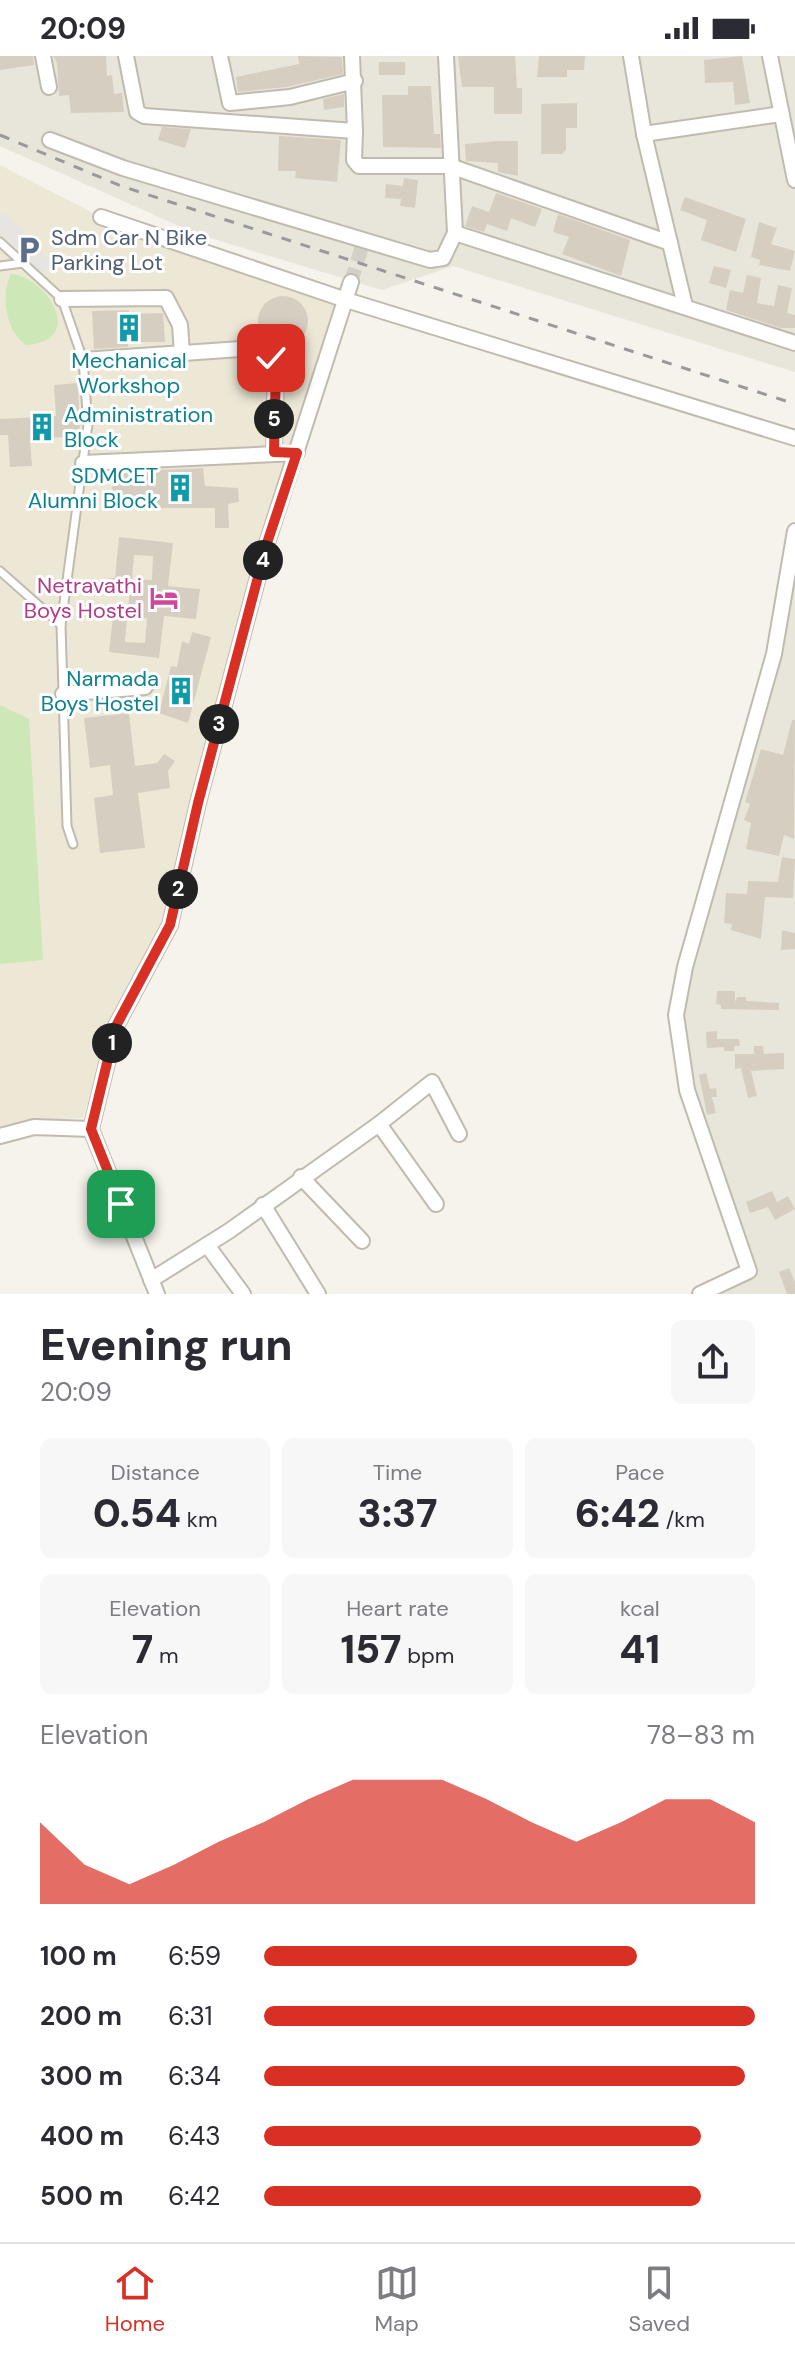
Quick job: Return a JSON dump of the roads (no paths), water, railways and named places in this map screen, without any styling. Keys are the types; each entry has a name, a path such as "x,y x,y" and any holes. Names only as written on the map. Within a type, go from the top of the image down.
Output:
{"street":[{"path":"43,56 49,87"},
{"path":"126,56 137,112 144,116 355,131"},
{"path":"220,56 230,103 290,97 355,81"},
{"path":"352,56 355,81 354,160 359,166 450,166 670,243"},
{"path":"50,140 123,168 430,260 443,258 455,233 446,56"},
{"path":"639,56 631,56 644,134 685,306"},
{"path":"770,56 795,180"},
{"path":"644,134 781,114"},
{"path":"101,217 346,300 795,438"},
{"path":"455,233 795,343"},
{"path":"351,282 267,543 198,803 170,925 116,1026 91,1129 154,1287 432,1082 459,1134"},
{"path":"62,299 166,298 180,325 182,353"},
{"path":"83,360 255,348 271,358 276,367 274,452"},
{"path":"83,463 297,453"},
{"path":"700,1294 749,1271 687,1090 676,1015 685,967 774,654 795,531"},
{"path":"63,694 145,687"},
{"path":"379,1124 436,1204"},
{"path":"0,1136 34,1127 91,1129"},
{"path":"301,1177 362,1241"},
{"path":"263,1205 318,1294"},
{"path":"207,1245 243,1294"}],"lane":[{"path":"0,242 62,299 83,360 88,424 61,625 67,826 73,844"},
{"path":"0,266 23,263"},
{"path":"0,571 61,625"}],"tunnel":[{"path":"351,282 364,240"}],"railway":[{"path":"0,135 121,186 795,404"}],"place":[{"name":"Sdm Car N Bike Parking Lot","path":"29,250"},
{"name":"Mechanical Workshop","path":"129,328"},
{"name":"Administration Block","path":"42,427"},
{"name":"SDMCET Alumni Block","path":"180,488"},
{"name":"Netravathi Boys Hostel","path":"164,598"},
{"name":"Narmada Boys Hostel","path":"181,691"}]}
